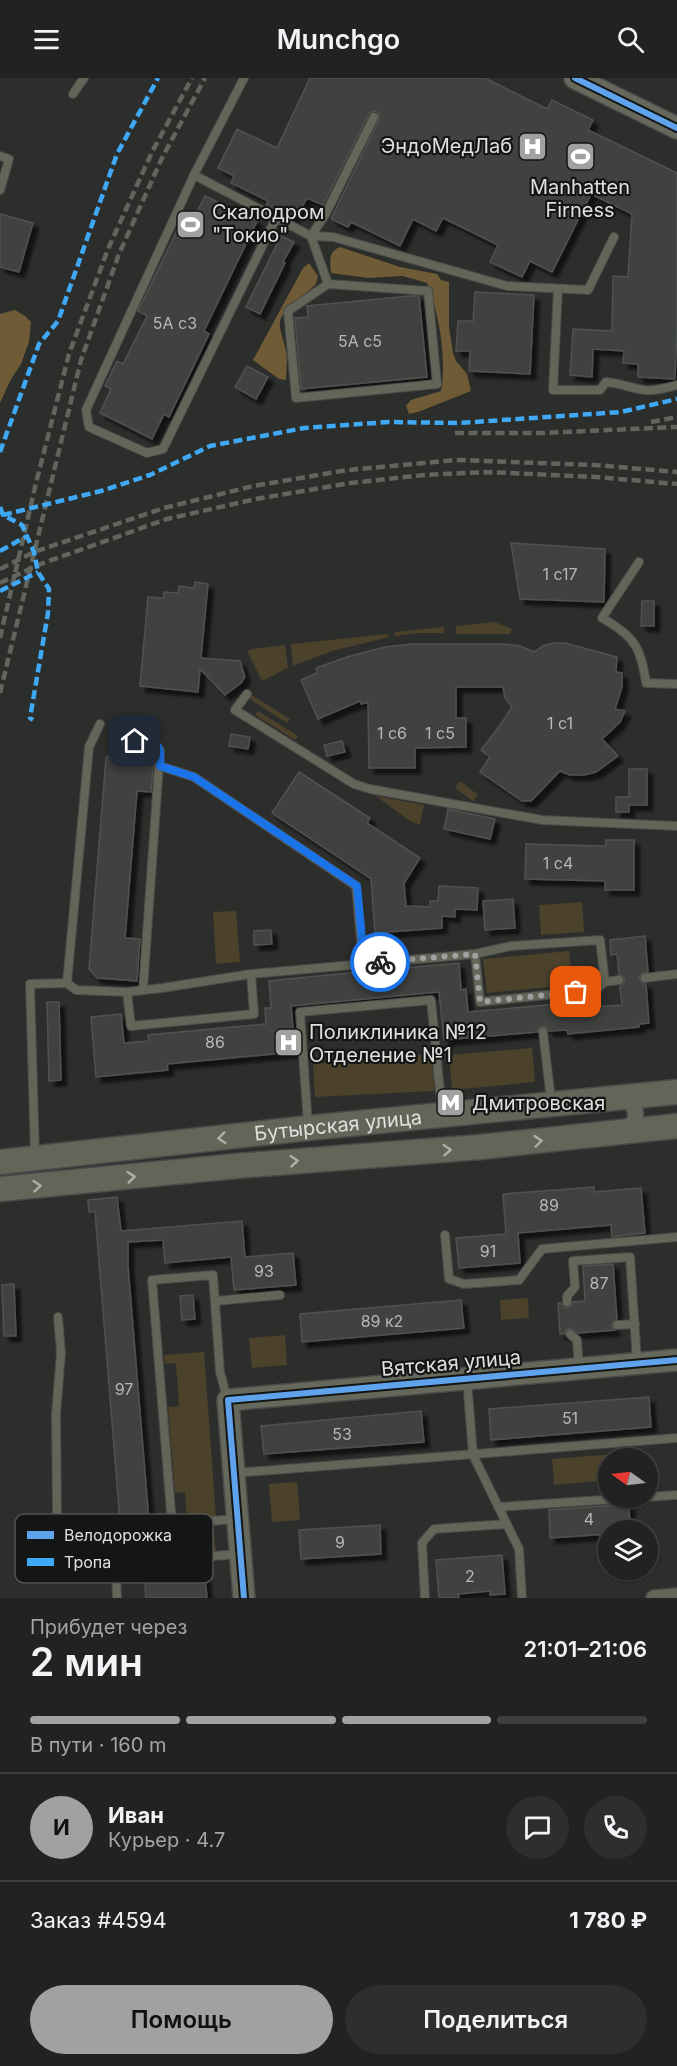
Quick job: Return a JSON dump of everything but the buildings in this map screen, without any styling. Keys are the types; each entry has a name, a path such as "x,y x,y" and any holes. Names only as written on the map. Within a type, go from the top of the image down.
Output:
{"main road":[{"name":"Бутырская улица","path":"0,1162 308,1128 677,1092"},
{"name":"Бутырская улица","path":"0,1189 236,1166 480,1147 677,1126"}],"street":[{"path":"575,78 677,128"},
{"path":"618,1097 629,1101 636,1110 631,1127 620,1132"},
{"name":"Вятская улица","path":"228,1400 677,1360"},
{"path":"228,1400 244,1598"},
{"path":"654,1598 677,1596"}],"lane":[{"path":"73,94 84,78"},
{"path":"244,78 194,175 86,410 89,427 147,453 163,449 276,218"},
{"path":"311,236 325,215 374,117"},
{"path":"0,156 9,159 0,190"},
{"path":"194,175 311,236 333,237 507,286 588,290 614,237"},
{"path":"311,236 328,284"},
{"path":"328,284 428,291 437,384 296,398 288,312 328,284"},
{"path":"558,289 553,390 600,390 606,382 622,383 642,390 657,390 677,385"},
{"path":"639,562 602,618 630,636 644,666 646,683 677,684"},
{"path":"247,694 235,710 354,784 370,789 542,820 677,826"},
{"path":"68,983 89,747 99,724"},
{"path":"135,741 153,743 160,750 143,990"},
{"path":"160,766 194,777 357,886 364,968"},
{"path":"35,1159 30,984 68,983 76,990 127,992 251,974 364,968 475,954 511,946 600,940 604,982"},
{"path":"475,954 480,1002 595,990 604,982 619,980"},
{"path":"127,992 131,1026 254,1014 251,974"},
{"path":"645,978 677,974"},
{"path":"539,996 540,1006"},
{"path":"308,1128 300,1012 367,1002 431,1000 442,1115"},
{"path":"543,1032 551,1105"},
{"path":"445,1235 449,1279 464,1284 519,1280 542,1249 677,1236"},
{"path":"567,1302 567,1296 575,1287 573,1261 630,1257 637,1363"},
{"path":"171,1514 152,1280 213,1275 220,1372 228,1400"},
{"path":"215,1301 280,1295"},
{"path":"57,1514 56,1414 61,1353 58,1317"},
{"path":"617,1325 635,1324"},
{"path":"570,1334 577,1340 579,1368"},
{"path":"467,1378 473,1455 519,1549 522,1598"},
{"path":"234,1473 677,1438"},
{"path":"498,1507 677,1496"},
{"path":"213,1521 237,1519"},
{"path":"425,1598 422,1544 434,1530 507,1524"},
{"path":"213,1556 240,1554"},
{"path":"116,1583 117,1598"}],"shaded area":[{"path":"340,247 400,267 437,274 441,280 449,282 449,327 453,353 456,361 467,374 471,391 409,414 406,406 411,400 441,391 443,378 441,336 427,283 403,276 368,278 331,273 330,261 333,251"},
{"path":"309,263 318,276 316,284 283,314 281,319 280,329 287,362 286,380 279,379 253,360 303,268"},
{"path":"15,310 31,322 29,342 21,364 0,403 0,314"},
{"path":"495,622 512,629 510,634 456,634 456,626"},
{"path":"444,627 444,633 395,636 395,632"},
{"path":"388,634 389,637 332,651 293,666 291,644"},
{"path":"285,645 288,668 262,681 247,651"},
{"path":"250,694 290,719 287,723 248,698"},
{"path":"258,711 298,736 295,740 255,715"},
{"path":"460,781 478,795 473,801 455,788"},
{"path":"376,796 424,805 420,825 410,821"},
{"path":"582,902 584,932 541,935 539,905"},
{"path":"236,911 240,962 216,964 213,912"},
{"path":"569,951 573,985 487,993 483,959"},
{"path":"532,1048 535,1082 452,1090 449,1055"},
{"path":"431,1054 435,1091 315,1097 313,1064"},
{"path":"528,1298 529,1318 501,1320 500,1300"},
{"path":"285,1335 287,1365 252,1368 249,1338"},
{"path":"204,1352 216,1517 213,1517 213,1514 187,1514 185,1492 175,1493 168,1407 179,1406 176,1363 165,1364 164,1355"},
{"path":"598,1455 598,1481 554,1485 552,1459"},
{"path":"297,1482 300,1520 272,1522 269,1484"},
{"path":"213,1526 216,1552 213,1552"}],"railway":[{"path":"0,638 69,354 108,249 152,152 192,78"},
{"path":"0,693 81,360 119,254 162,158 205,78"},
{"path":"651,422 677,417"},
{"path":"455,433 542,433 677,427"},
{"path":"0,569 34,552 164,508 253,486 348,470 456,460 595,465 677,472"},
{"path":"0,583 38,565 167,519 256,499 351,483 424,475 487,472 596,477 677,484"}],"marked path":[{"path":"0,452 39,344 58,321 117,154 158,78"},
{"path":"3,515 101,491 150,475 210,446 304,428 389,422 459,423 621,412 677,399"},
{"path":"0,507 3,515 22,525 34,552 38,572 49,589 48,613 30,718 33,720"},
{"path":"0,551 27,536"},
{"path":"0,591 38,572"}],"cycle path":[{"path":"575,78 677,128"},
{"path":"244,1598 228,1400 677,1360"}],"way so far":[{"path":"380,962 475,954 480,1002 576,992"}],"place":[{"name":"ЭндоМедЛаб","path":"533,146"},
{"name":"Manhatten Firness","path":"580,157"},
{"name":"Скалодром \"Токио\"","path":"191,224"},
{"name":"Поликлиника №12 Отделение №1","path":"288,1043"},
{"name":"Дмитровская","path":"451,1103"}],"route":[{"path":"135,741 153,743 158,746 160,766 194,777 357,886 364,963 380,962"}]}
